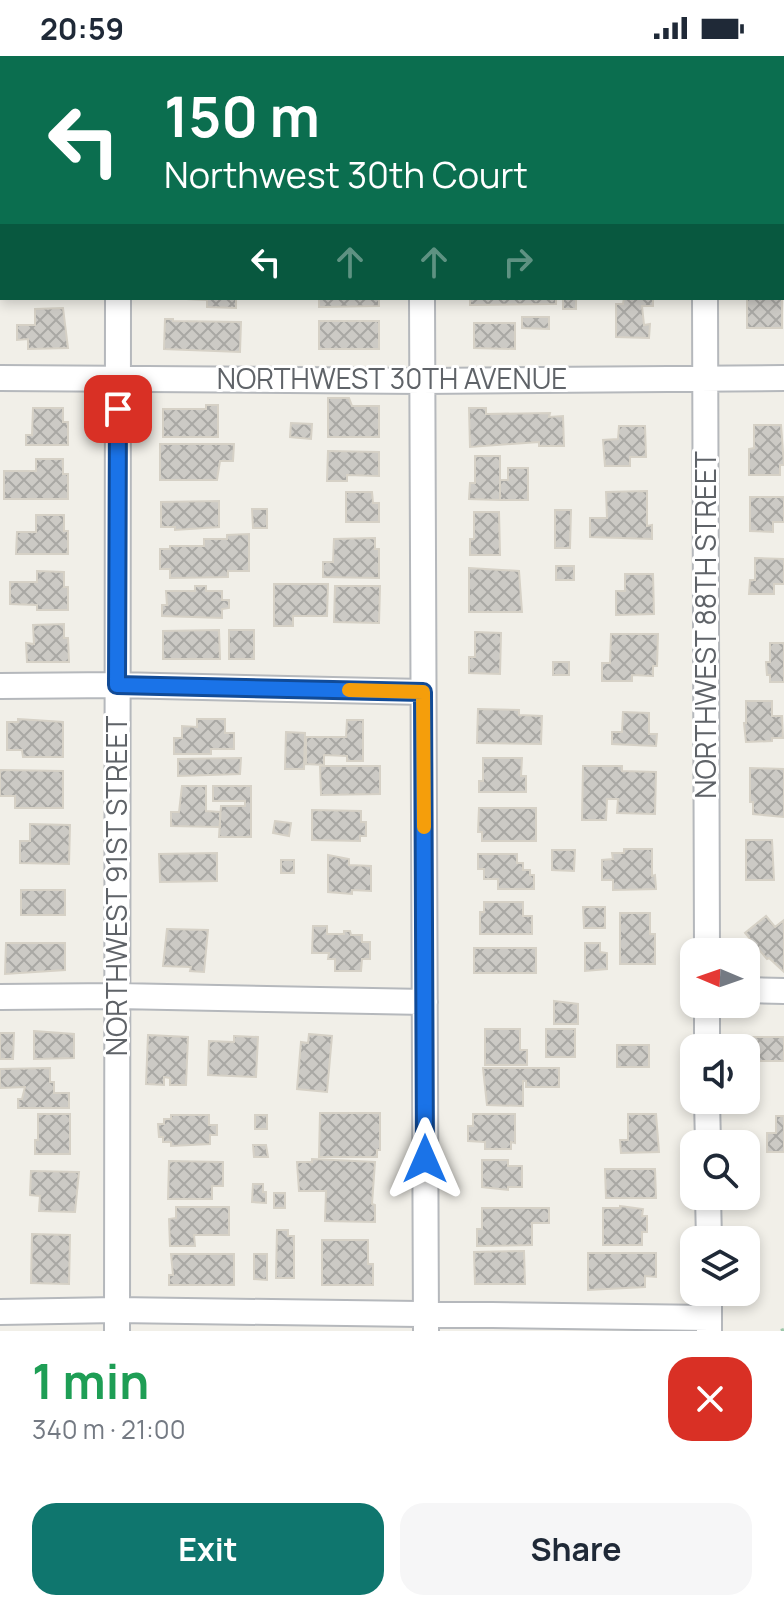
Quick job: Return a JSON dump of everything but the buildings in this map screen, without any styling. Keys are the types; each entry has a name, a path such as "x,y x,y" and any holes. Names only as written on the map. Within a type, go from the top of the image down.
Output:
{"street":[{"name":"NORTHWEST 91ST STREET","path":"117,1321 118,300"},
{"path":"422,300 426,1323"},
{"name":"NORTHWEST 88TH STREET","path":"705,300 707,938"},
{"name":"NORTHWEST 30TH AVENUE","path":"0,378 422,381 784,378"},
{"path":"0,686 117,685 423,692"},
{"path":"760,990 784,991"},
{"path":"0,997 425,1002"},
{"path":"0,1312 117,1321 709,1325"}],"slow traffic":[{"path":"349,690 423,692 424,827"}],"route":[{"path":"118,409 117,685 423,692 425,1159"}]}
